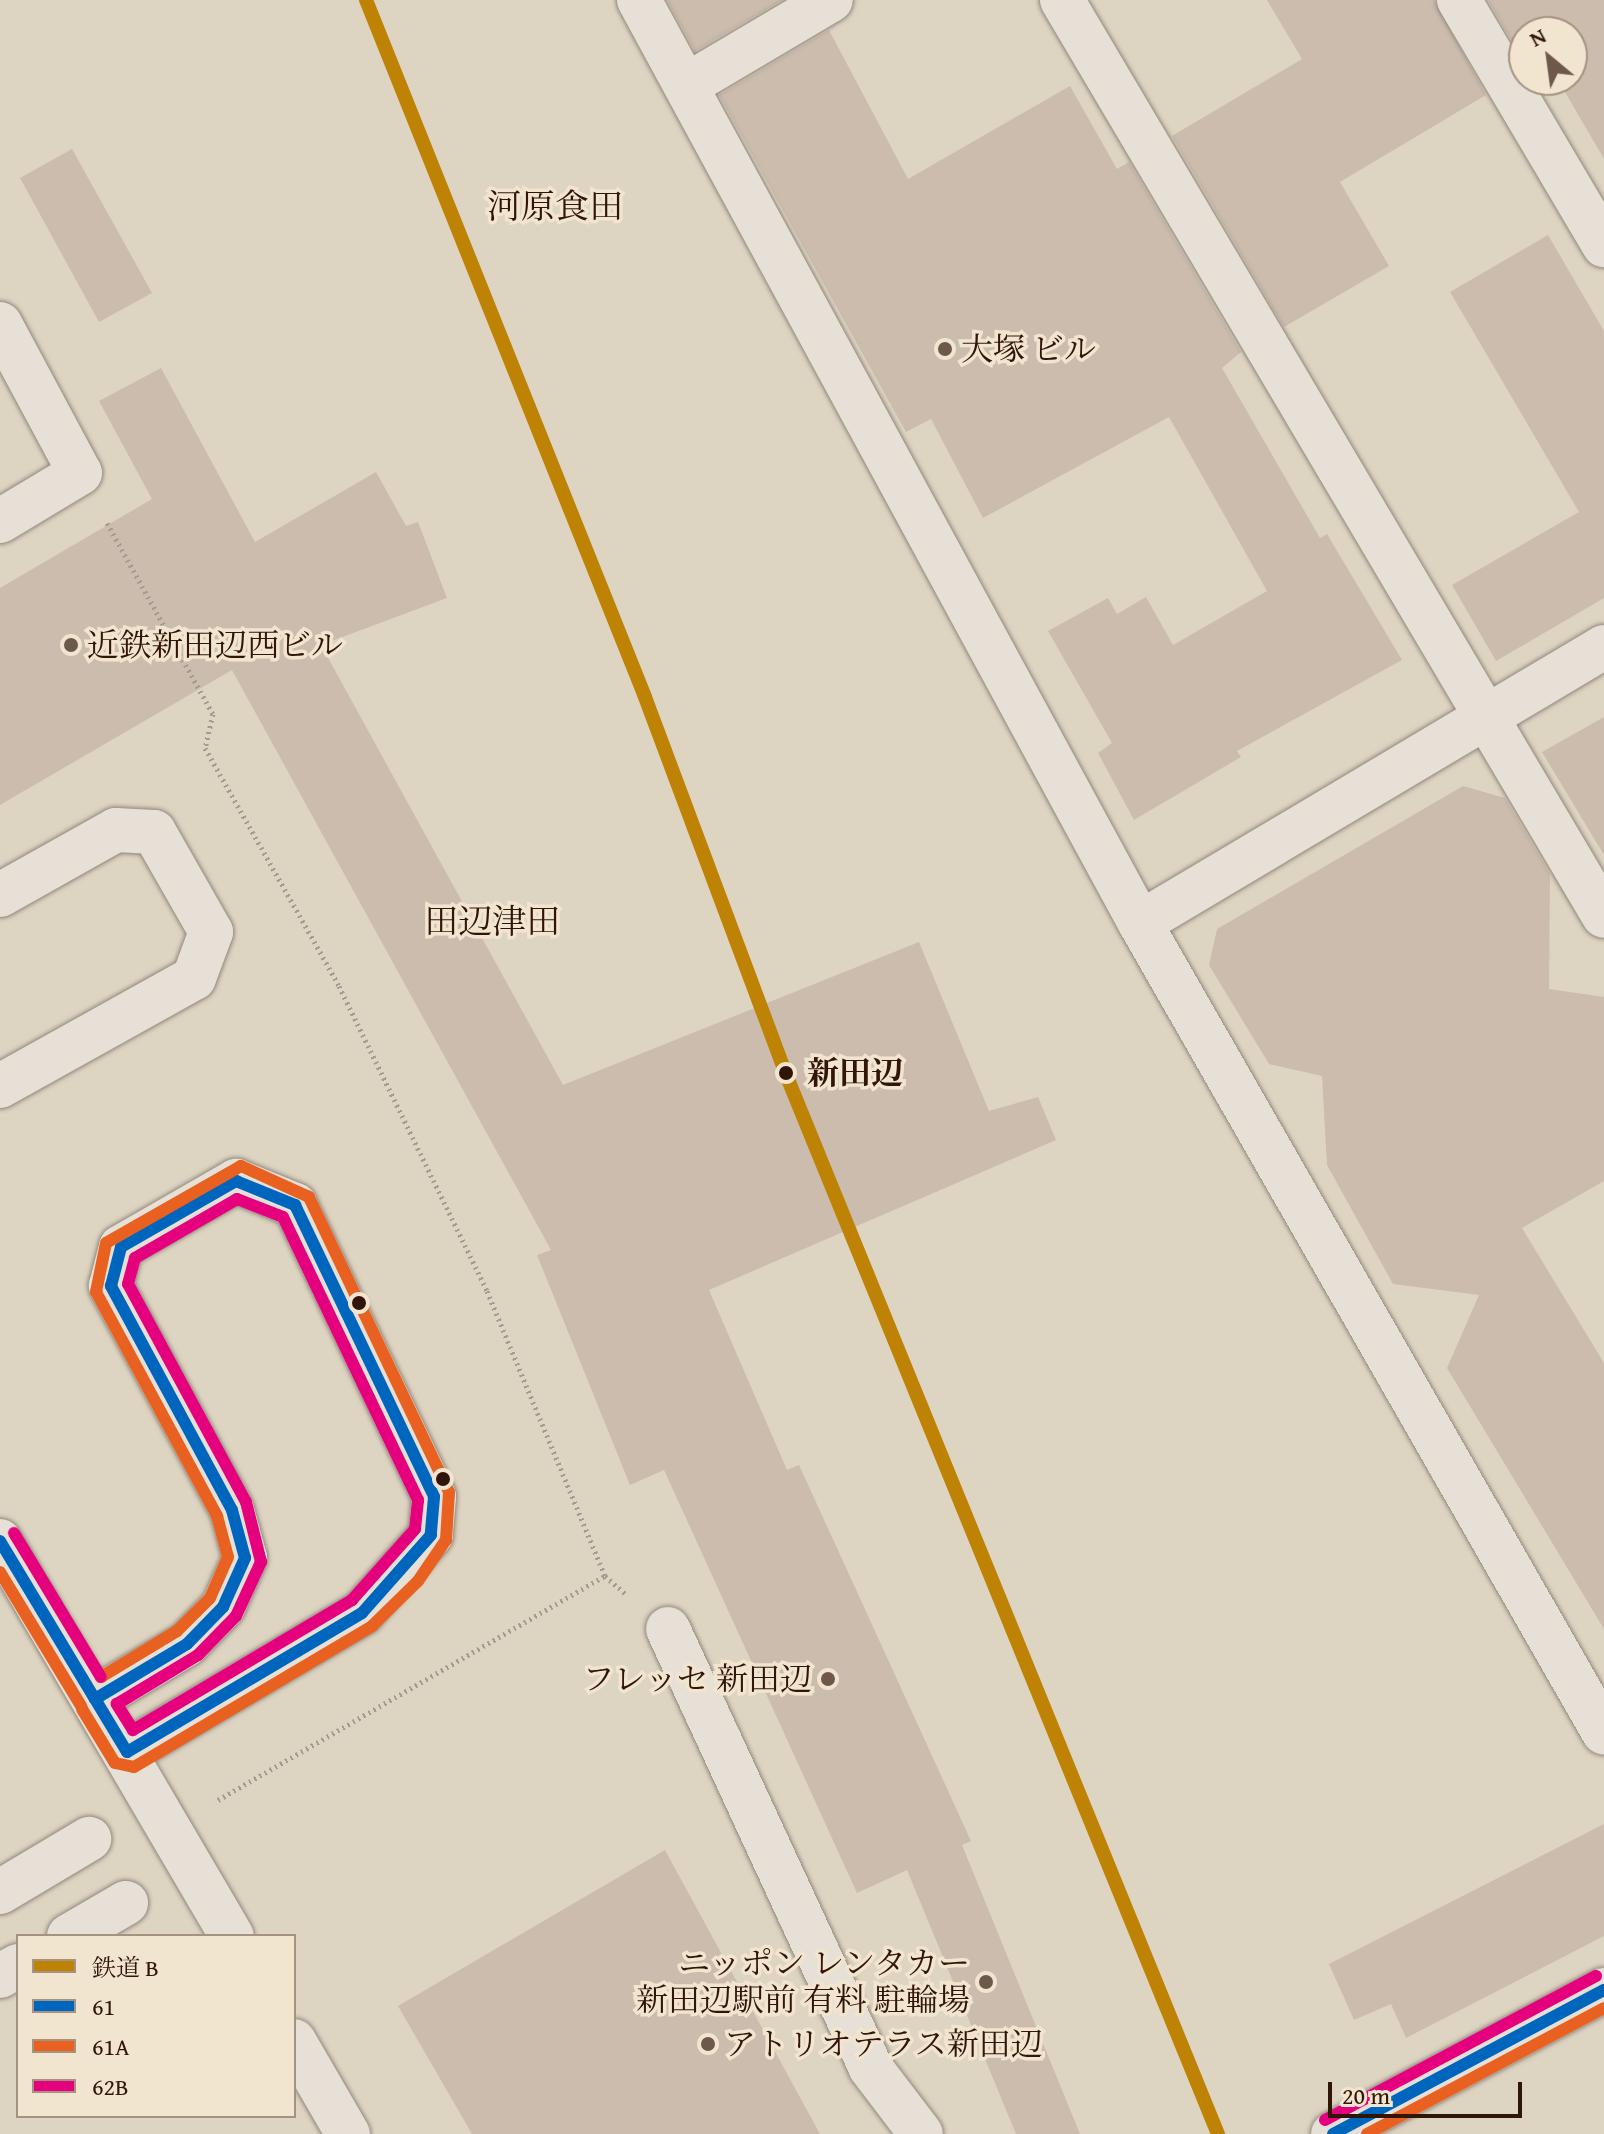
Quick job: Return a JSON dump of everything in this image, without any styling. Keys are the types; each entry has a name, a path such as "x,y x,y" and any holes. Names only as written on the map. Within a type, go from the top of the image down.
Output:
{"street":[{"path":"639,0 1140,923 1604,1733"},
{"path":"687,85 831,0"},
{"path":"1062,0 1484,718 1604,916"},
{"path":"1459,0 1604,245"},
{"path":"0,324 80,473 0,521"},
{"path":"1140,923 1604,647"},
{"path":"0,895 116,830 154,832 211,932 194,978 0,1086"},
{"path":"95,1699 187,1644 223,1607 245,1558 232,1510 111,1286 121,1247 236,1181 295,1205 434,1497 431,1535 362,1613 127,1752"},
{"path":"0,1541 127,1752 231,1934"},
{"path":"668,1629 870,2067 921,2134"},
{"path":"0,1892 89,1839"},
{"path":"72,1934 126,1903"},
{"path":"1333,2134 1604,1990"},
{"path":"296,2045 337,2130"}],"path":[{"path":"80,473 213,714 205,748 339,986 487,1291 605,1576 207,1806"}],"building":[{"path":"667,0 782,0 695,51"},
{"path":"1267,0 1434,0 1486,95 1340,182 1389,266 1284,327 1172,136 1302,59"},
{"path":"1488,0 1604,0 1604,159 1567,96 1588,96 1588,16 1508,16 1508,34"},
{"path":"829,30 908,179 1070,86 1117,169 1129,162 1241,352 1222,368 1320,538 1327,534 1402,660 1237,751 1241,757 1134,820 1098,753 1112,743 1048,631 1108,598 1117,614 1146,597 1173,645 1267,591 1169,417 983,518 931,419 906,432 719,95"},
{"path":"72,149 152,293 99,322 20,178"},
{"path":"1548,235 1604,331 1604,598 1496,661 1452,585 1579,512 1450,292"},
{"path":"161,368 255,542 376,472 406,526 418,522 447,598 321,645 563,1085 919,942 989,1111 1038,1097 1056,1140 709,1290 787,1470 799,1465 971,1841 962,1845 1080,2134 1016,2134 907,1870 857,1893 664,1470 630,1485 537,1255 551,1250 232,670 0,805 0,588 152,499 99,401"},
{"path":"1604,717 1604,855 1542,752"},
{"path":"1463,786 1505,798 1550,874 1549,989 1604,997 1604,1181 1522,1228 1604,1363 1604,1629 1447,1368 1479,1295 1393,1284 1327,1165 1322,1076 1269,1064 1209,965 1217,929"},
{"path":"1604,1824 1604,1936 1406,2038 1391,2004 1354,2020 1329,1964"},
{"path":"665,1850 820,2134 472,2134 398,2006"}],"rail line":[{"name":"B","path":"366,0 645,697 785,1072 1218,2134"}],"transit line":[{"name":"61A","path":"82,1709 115,1763 134,1767 372,1626 418,1581 446,1540 449,1492 309,1197 241,1166 106,1243 96,1292 217,1516 228,1557 210,1598 177,1631 101,1677"},
{"name":"61","path":"236,1181 295,1205 434,1497 431,1535 362,1613 127,1752 95,1699 187,1644 223,1607 245,1558 232,1510 111,1286 121,1247 236,1181"},
{"name":"62B","path":"237,1199 283,1217 418,1500 415,1529 352,1600 133,1730 117,1704 198,1655 236,1616 261,1562 246,1502 128,1284 135,1258 237,1199"},
{"name":"62B","path":"14,1533 101,1677"},
{"name":"61","path":"0,1541 95,1699"},
{"name":"61A","path":"0,1572 81,1706"},
{"name":"62B","path":"1325,2120 1596,1976"},
{"name":"61","path":"1333,2134 1604,1990"},
{"name":"61A","path":"1367,2134 1604,2008"}],"place":[{"name":"大塚 ビル","path":"945,349"},
{"name":"近鉄新田辺西ビル","path":"71,645"},
{"name":"新田辺","path":"786,1073"},
{"name":"フレッセ 新田辺","path":"828,1679"},
{"name":"ニッポン レンタカー 新田辺駅前 有料 駐輪場","path":"986,1982"},
{"name":"アトリオテラス新田辺","path":"708,2044"}],"district":[{"name":"河原食田","path":"555,206"},
{"name":"田辺津田","path":"492,921"}]}
